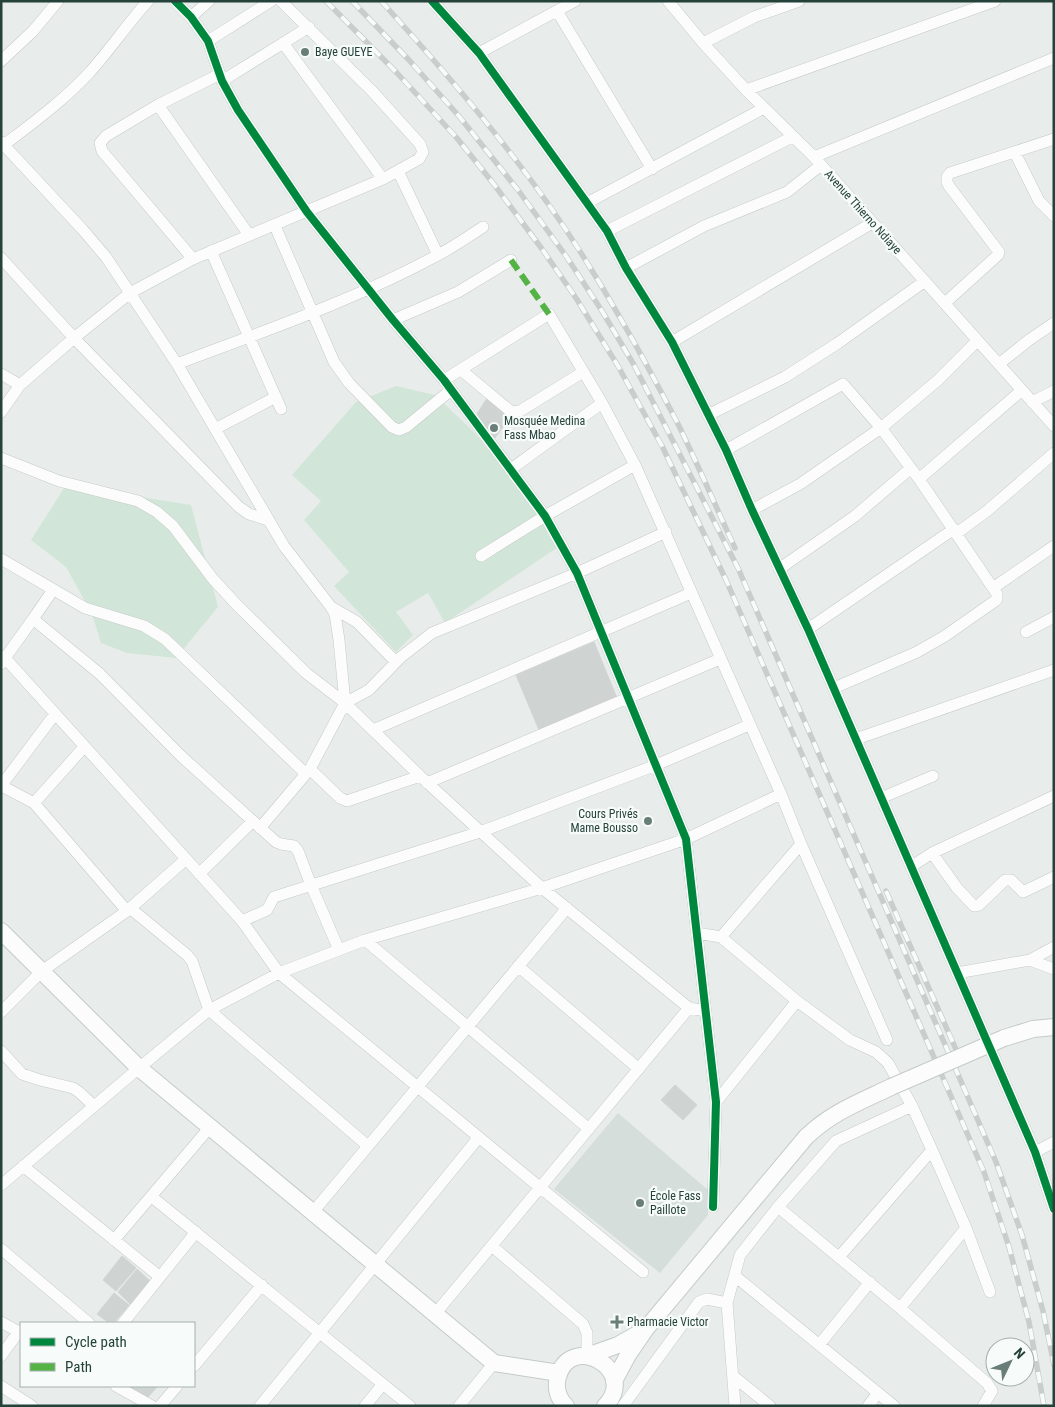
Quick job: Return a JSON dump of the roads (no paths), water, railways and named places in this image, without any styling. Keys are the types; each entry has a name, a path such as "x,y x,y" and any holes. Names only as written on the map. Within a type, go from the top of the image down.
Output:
{"street":[{"path":"3,55 33,31 58,1"},
{"path":"148,1 82,80 44,115 3,143 95,244 130,293 177,364 284,546 331,607 339,640 345,702 308,772 257,824 199,874"},
{"path":"175,1 191,17 208,41 221,78 258,141 307,212 447,385 511,469 544,516 577,573 686,839 716,1102 713,1207"},
{"path":"191,17 209,1"},
{"path":"208,41 271,1"},
{"path":"1,412 20,385 130,293 193,259 383,179 419,159 423,152 420,144 372,91 282,1"},
{"path":"448,1 435,5 479,54 607,231 626,268 672,342 726,450 834,688 1035,1152 1054,1209"},
{"path":"479,54 575,1"},
{"name":"Avenue Thierno Ndiaye","path":"668,1 746,90 817,161 1054,426"},
{"path":"703,43 754,17 799,1"},
{"path":"746,90 995,1"},
{"path":"557,11 652,169"},
{"path":"193,259 102,151 100,143 106,136 158,105 221,78 309,27"},
{"path":"283,43 383,179"},
{"path":"626,268 704,226 787,192 817,161 1054,58"},
{"path":"158,105 249,235"},
{"path":"587,203 764,108"},
{"path":"607,231 792,137"},
{"path":"945,303 1000,252 949,186 947,176 950,173 1054,139"},
{"path":"1014,153 1040,201 1054,216"},
{"path":"398,171 438,255"},
{"path":"672,342 872,223"},
{"path":"275,226 334,362 349,383 392,427 399,430 406,427 461,370 549,314 602,403 635,466 666,532 887,1040"},
{"path":"177,364 368,289 438,255 483,227"},
{"path":"211,252 281,409"},
{"path":"1,258 74,338 239,507 249,514 268,520"},
{"path":"393,320 458,292 511,260"},
{"path":"708,414 785,377 838,343 925,281"},
{"path":"999,364 1054,323"},
{"path":"752,510 800,484 881,428 937,381 977,341"},
{"path":"461,370 508,409 516,412 520,412 583,372"},
{"path":"1,374 20,385"},
{"path":"726,450 842,384 881,428 911,468 997,594 998,599 945,636 917,652 834,688"},
{"path":"919,479 1022,390"},
{"path":"1032,402 1054,391"},
{"path":"215,429 276,397"},
{"path":"511,469 602,403"},
{"path":"808,629 987,511 1054,453"},
{"path":"1,458 59,481 138,501 157,512 173,526 213,579 306,674 345,702 424,780 542,888 689,1008 706,1011"},
{"path":"481,556 544,516 635,466"},
{"path":"779,569 855,516 911,468"},
{"path":"345,702 369,690 396,662 432,633 577,573 666,532"},
{"path":"992,588 1054,546"},
{"path":"1,559 85,608 144,626 165,639 308,772 340,798 347,801 424,780 720,659"},
{"path":"53,590 2,659 55,714 242,921 279,973 643,1272"},
{"path":"373,730 691,593"},
{"path":"331,607 357,622 396,662"},
{"path":"1026,632 1054,617"},
{"path":"33,619 100,674 180,755 276,842 294,846 298,851 339,950"},
{"path":"856,739 1054,670"},
{"path":"55,714 1,786 34,803 128,910 188,954 209,1010 368,1146"},
{"path":"242,921 267,910 274,897 480,832 656,765 749,725"},
{"path":"34,803 84,747"},
{"path":"882,798 933,776"},
{"path":"1,1185 209,1010 279,973 365,940 542,888 686,839 781,794"},
{"path":"912,866 932,853 1054,796"},
{"path":"721,937 801,844"},
{"path":"932,853 957,888 974,906 979,905 1005,880 1011,880 1023,892 1054,877"},
{"path":"1,1012 42,971 128,910 186,860"},
{"path":"313,1212 567,908"},
{"path":"1,931 138,1068 494,1363 559,1374"},
{"path":"697,933 721,937 796,1001 850,1040 876,1052 888,1063 912,1106 932,1150 966,1228 990,1292"},
{"path":"365,940 589,1129"},
{"path":"958,973 1030,960 1054,947"},
{"path":"1030,960 1054,969"},
{"path":"518,966 639,1069"},
{"path":"716,1102 796,1001"},
{"path":"435,1314 689,1008"},
{"path":"614,1381 628,1355 645,1330 806,1137 821,1122 892,1087 1004,1038 1032,1029 1054,1027"},
{"path":"1,1050 22,1074 73,1088 94,1106"},
{"path":"735,1406 727,1303 740,1255 778,1207 836,1141 912,1106"},
{"path":"114,1240 210,1127"},
{"path":"260,1406 479,1137"},
{"path":"1035,1152 1054,1142"},
{"path":"840,1258 932,1150"},
{"path":"23,1166 160,1277"},
{"path":"152,1197 410,1406"},
{"path":"778,1207 870,1282 987,1383 992,1391 984,1406"},
{"path":"900,1308 966,1228"},
{"path":"124,1322 196,1232"},
{"path":"492,1246 583,1324 587,1333 587,1356"},
{"path":"1,1249 88,1322"},
{"path":"735,1276 894,1406"},
{"path":"819,1345 870,1282"},
{"path":"195,1365 262,1285"},
{"path":"615,1404 700,1302 708,1300 727,1303"},
{"path":"1,1322 20,1332 1,1356"},
{"path":"587,1356 618,1345 645,1330"},
{"path":"560,1402 556,1387 559,1374 567,1362 580,1356 587,1356 606,1365 610,1370 614,1381 615,1404"},
{"path":"460,1406 494,1363"},
{"path":"733,1376 770,1406"},
{"path":"365,1406 383,1384"},
{"path":"1,1386 32,1406"},
{"path":"118,1387 152,1406"},
{"path":"160,1406 176,1387"},
{"path":"868,1406 878,1393"}],"railway":[{"path":"326,1 397,73 456,137 493,183 576,298 618,366 662,446 726,580 984,1172 1009,1247 1029,1322 1044,1406"},
{"path":"352,1 409,60 458,115 518,190 566,256 634,365 738,568 996,1162 1022,1235 1043,1311 1054,1365"},
{"path":"381,1 492,130 519,164 568,233 614,307 668,404 735,548"},
{"path":"886,891 958,1054"}],"place":[{"name":"Baye GUEYE","path":"305,52"},
{"name":"Mosquée Medina Fass Mbao","path":"494,428"},
{"name":"Cours Privés Mame Bousso","path":"648,821"},
{"name":"École Fass Paillote","path":"640,1203"},
{"name":"Pharmacie Victor","path":"617,1322"}]}
